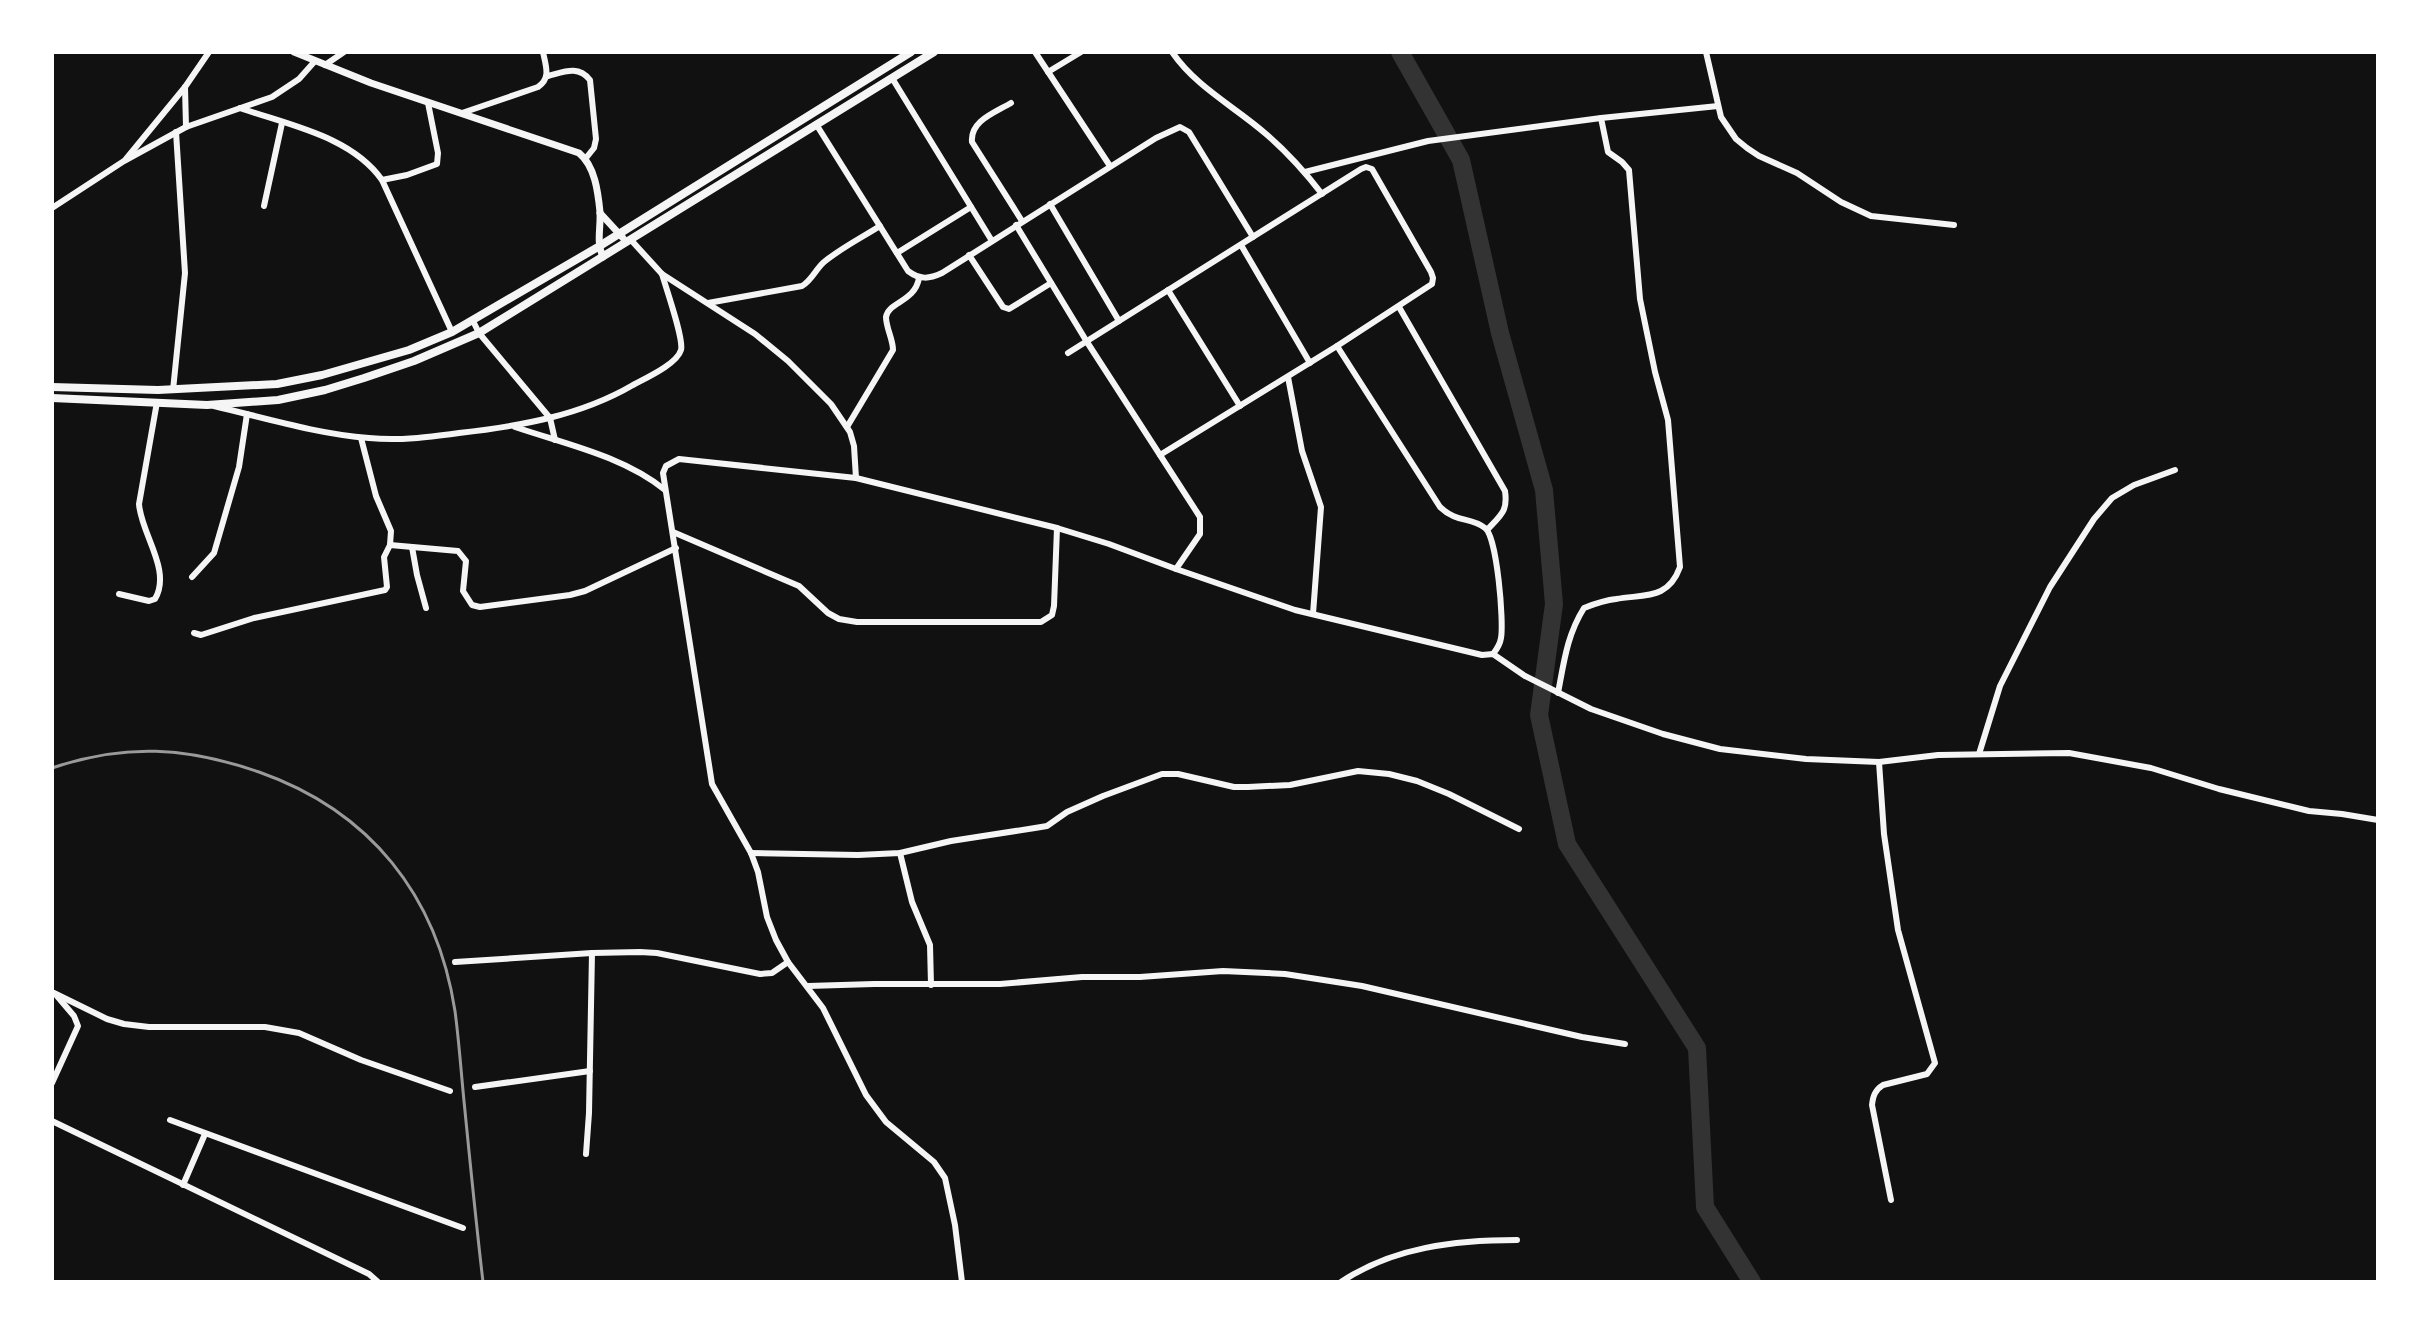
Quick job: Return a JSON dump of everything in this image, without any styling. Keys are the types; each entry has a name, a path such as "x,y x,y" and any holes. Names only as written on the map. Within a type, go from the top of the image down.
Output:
{"main road":[{"path":"52,398 207,405 278,400 325,390 414,361 479,333 600,252 620,234 911,52"},
{"path":"52,387 173,390 277,384 409,350 452,332 600,252 628,241 934,52"}],"street":[{"path":"124,161 185,87 209,52"},
{"path":"294,52 428,103 567,147 586,158 593,172 600,213 600,252"},
{"path":"325,65 344,52"},
{"path":"462,113 545,83 548,76 543,52"},
{"path":"1035,52 1110,166"},
{"path":"1048,72 1081,52"},
{"path":"1172,52 1201,86 1265,134 1305,172 1322,194"},
{"path":"1706,52 1718,106 1727,127 1747,148 1871,216 1954,225"},
{"path":"52,208 124,161 176,132 258,103 283,90 299,79 315,61"},
{"path":"548,76 573,70 585,73 590,80 596,139 594,148 586,158"},
{"path":"892,78 992,241"},
{"path":"185,87 186,127"},
{"path":"382,180 437,164 438,153 428,103"},
{"path":"1011,103 975,125 972,142 1087,342 1195,507 1201,525 1200,534 1176,569"},
{"path":"1305,172 1428,141 1718,106"},
{"path":"240,108 313,133 357,154 375,170 452,332"},
{"path":"1558,693 1567,640 1584,608 1613,599 1656,594 1674,582 1680,567 1668,420 1640,299 1629,170 1608,152 1601,118"},
{"path":"264,206 282,123"},
{"path":"816,124 908,271 919,278 931,278 1176,127 1189,132 1253,237"},
{"path":"173,390 185,273 176,132"},
{"path":"1068,353 1363,168 1374,172 1433,278 1430,286 1160,455"},
{"path":"1050,204 1119,321"},
{"path":"897,253 971,207"},
{"path":"600,213 662,274 755,334 788,361 831,404 847,427 854,446 856,478"},
{"path":"708,303 802,286 826,261 880,226"},
{"path":"1241,245 1310,363"},
{"path":"969,255 1003,307 1009,309 1051,283"},
{"path":"207,405 361,438 402,440 514,426 550,418 600,402 677,358 682,345 662,274"},
{"path":"847,427 893,350 886,319 888,312 917,290 919,278"},
{"path":"1168,290 1240,406"},
{"path":"1399,307 1505,491 1507,504 1488,529"},
{"path":"473,321 479,333 550,418 555,440"},
{"path":"1337,346 1440,507 1451,518 1488,529 1497,561 1502,635 1499,647 1493,654"},
{"path":"1288,377 1302,451 1321,507 1313,614"},
{"path":"119,594 149,601 160,592 162,581 139,513 157,402"},
{"path":"192,577 214,553 239,467 247,414"},
{"path":"514,426 613,459 649,477 665,490"},
{"path":"194,633 201,635 254,618 382,592 387,587 384,557 390,545 391,531 373,485 361,438"},
{"path":"962,1282 945,1178 934,1162 897,1134 866,1095 823,1008 788,962 776,940 751,853 712,784 663,473 666,466 679,459 856,478 1057,528 1295,610 1482,655 1493,654 1591,709 1720,749 1806,759 1879,762 1938,755 2069,753 2151,768 2219,789 2309,811 2378,820"},
{"path":"1979,754 2000,686 2050,587 2094,519 2112,498 2134,485 2175,470"},
{"path":"673,532 799,586 839,619 857,622 1041,622 1052,615 1054,606 1057,528"},
{"path":"390,545 446,549 462,555 466,561 463,591 472,605 480,607 585,591 676,548"},
{"path":"412,547 426,608"},
{"path":"1879,762 1884,834 1898,930 1935,1063 1927,1074 1883,1085 1873,1098 1891,1200"},
{"path":"751,853 900,853 951,841 1047,826 1081,805 1162,774 1178,774 1234,787 1290,785 1358,771 1389,774 1435,788 1519,829"},
{"path":"900,853 912,902 930,945 931,985"},
{"path":"455,962 592,953 657,953 760,974 772,973 788,962"},
{"path":"586,1154 592,953"},
{"path":"808,986 1000,984 1223,971 1285,974 1362,986 1582,1037 1625,1044"},
{"path":"52,1083 78,1026 74,1016 53,992"},
{"path":"53,992 107,1019 124,1024 149,1027 265,1027 291,1031 361,1060 450,1091"},
{"path":"475,1087 590,1071"},
{"path":"170,1120 463,1228"},
{"path":"52,1121 369,1274 378,1282"},
{"path":"183,1185 205,1134"},
{"path":"1341,1282 1362,1268 1393,1255 1445,1244 1517,1240"}],"waterway":[{"path":"1400,52 1461,160 1500,333 1544,490 1554,604 1539,715 1567,844 1697,1048 1705,1207 1752,1282"}],"railway":[{"path":"52,768 79,760 131,752 156,751 207,757 259,772 299,789 334,809 365,834 392,863 414,895 432,930 446,969 455,1011 483,1282"}]}
